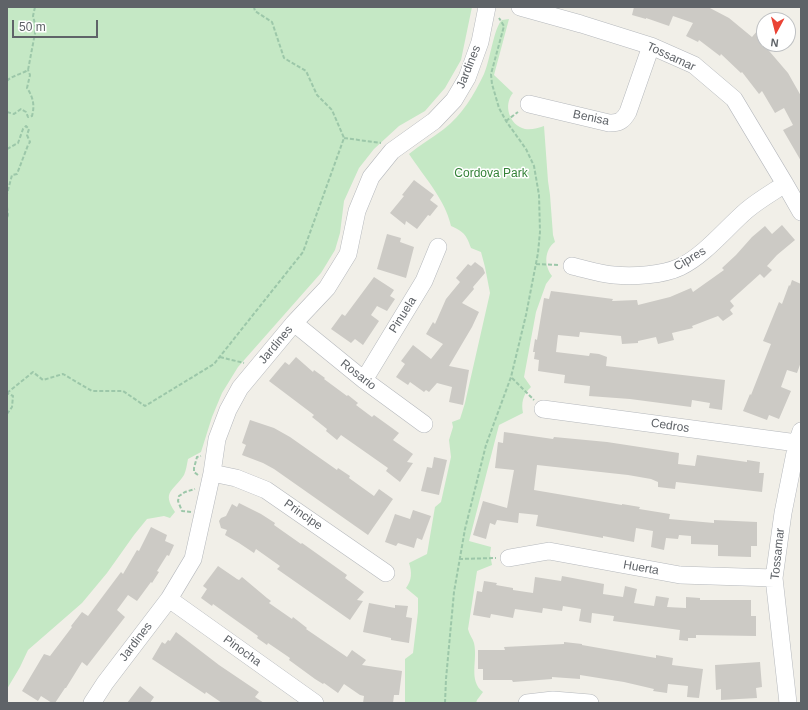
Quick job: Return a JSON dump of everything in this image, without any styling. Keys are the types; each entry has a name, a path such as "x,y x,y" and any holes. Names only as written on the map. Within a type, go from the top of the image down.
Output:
{"street":[{"name":"Tossamar","path":"520,7 651,46 694,65 734,99 786,184 801,212"},
{"name":"Jardines","path":"92,703 105,683 169,599 193,559 212,474 217,439 228,410 240,388 294,323 327,288 348,254 358,211 371,177 392,151 434,121 454,100 467,78 492,10"},
{"name":"Benisa","path":"529,104 609,123 618,123 625,118 628,112 651,46"},
{"name":"Cipres","path":"572,266 614,275 659,273 681,267 711,246 727,228 749,208 786,184"},
{"name":"Pinuela","path":"364,380 424,281 438,248"},
{"name":"Rosario","path":"294,323 364,380 424,424"},
{"name":"Cedros","path":"543,409 799,437"},
{"name":"Tossamar","path":"788,703 774,578 783,513 799,437"},
{"name":"Principe","path":"212,474 236,478 266,490 386,574"},
{"name":"Huerta","path":"509,558 549,552 680,575 774,578"},
{"name":"Pinocha","path":"169,599 315,703"},
{"path":"527,703 553,700 590,703"}],"path":[{"path":"7,112 14,114 21,109 26,112 28,117 32,116 34,108 32,96 27,88 30,75 28,70 36,28 33,16 35,7"},
{"path":"7,414 12,408 14,396 7,393 33,372 43,380 63,374 92,391 123,391 145,406 214,364 303,252 344,138 332,110 317,95 306,71 284,58 272,22 255,11 254,7"},
{"path":"445,703 454,592 465,528 486,445 511,377 536,264 540,232 540,195 534,166 526,149 506,121 499,108 492,84 491,74 504,26 492,10"},
{"path":"7,81 10,78 21,75 28,70"},
{"path":"7,149 18,143 23,129 26,126 29,129 28,135 30,142 17,174 12,175 7,194"},
{"path":"344,138 400,145"},
{"path":"7,207 7,218"},
{"path":"536,264 572,266"},
{"path":"220,357 258,366"},
{"path":"511,377 543,409"},
{"path":"203,514 182,511 178,501 179,496 195,489 208,491"},
{"path":"459,560 509,558"}],"green space":[{"path":"7,7 472,7 461,60 445,88 425,111 399,126 374,149 359,168 344,201 340,233 335,250 321,273 238,367 222,393 212,417 201,452 188,459 184,475 170,492 169,500 175,512 170,518 164,516 147,519 107,573 82,603 28,650 7,689"},
{"name":"Cordova Park","path":"509,19 494,75 513,93 508,103 508,109 509,114 515,123 519,127 525,129 535,129 544,126 553,235 555,242 551,245 546,258 549,272 552,276 546,284 536,312 524,377 531,387 523,399 523,413 499,425 469,541 491,547 490,554 492,565 477,571 468,629 474,643 474,670 476,682 478,687 483,692 476,703 405,703 405,659 413,653 418,612 418,598 406,588 411,576 409,563 427,554 435,507 441,502 451,457 449,440 453,427 452,422 460,419 465,403 490,293 481,252 471,248 464,234 451,226 439,197 409,154 444,129 462,111 472,97 484,74 499,24 502,20"}],"building":[{"path":"634,7 708,7 729,18 752,37 756,32 756,52 770,52 788,73 801,96 801,161 783,130 793,125 784,108 775,113 762,91 759,94 742,72 741,73 721,54 720,56 699,40 698,42 686,36 693,23 673,16 669,26 632,15"},
{"path":"414,180 434,195 430,200 438,206 430,216 428,215 417,229 406,221 405,225 390,213 404,196 402,195"},
{"path":"782,225 795,240 777,255 767,266 772,270 764,278 760,274 730,301 734,306 730,310 733,314 723,321 718,316 692,326 693,328 672,333 674,340 658,344 656,337 638,341 638,343 622,344 621,336 580,332 579,337 558,335 556,352 589,356 590,353 599,354 607,357 606,366 725,380 722,410 709,408 710,403 692,400 691,407 630,399 589,396 590,386 564,383 565,375 538,371 539,360 534,359 535,352 533,352 535,339 537,340 544,298 549,299 551,291 613,299 612,301 637,300 638,305 670,297 691,288 693,292 724,270 722,268 752,237 765,226 772,234"},
{"path":"387,234 401,238 400,242 414,247 406,278 377,269"},
{"path":"475,262 483,268 485,273 462,303 479,312 449,366 469,370 463,405 449,402 452,387 437,383 429,392 426,390 424,392 410,382 408,385 396,377 405,364 401,361 413,345 431,359 443,344 426,334 433,322 435,324 446,299 460,282 456,278 468,264 471,266"},
{"path":"374,277 394,290 390,296 395,299 387,311 377,306 371,315 379,321 363,345 355,339 351,343 331,329 342,314 345,316"},
{"path":"792,280 801,284 801,362 797,373 787,370 781,387 791,391 779,419 769,415 767,420 743,411 750,394 751,395 771,344 763,341 779,302 782,304"},
{"path":"296,357 313,372 314,370 347,396 348,395 358,403 356,405 372,417 374,415 399,433 393,440 413,454 407,462 413,463 400,482 386,471 388,468 341,435 337,440 326,431 327,429 312,417 314,415 269,381 285,362 289,365"},
{"path":"250,420 274,428 290,437 337,470 338,468 350,476 349,478 374,496 379,489 393,499 368,535 274,469 242,455 246,445 242,443"},
{"path":"504,432 553,439 554,437 607,442 679,453 678,464 695,466 697,455 747,462 747,460 760,462 759,473 764,473 762,492 676,482 675,489 658,487 658,482 651,479 537,465 534,490 640,507 639,509 670,514 669,519 714,523 714,520 757,522 757,546 751,546 751,557 718,556 718,545 691,544 691,536 679,535 678,539 666,538 664,550 651,547 653,531 636,528 634,542 603,536 603,538 536,526 538,515 519,513 518,523 497,520 495,525 490,523 486,539 473,535 483,501 507,508 514,470 495,468 498,442 503,443"},
{"path":"434,457 447,460 439,495 421,491 427,467 432,468"},
{"path":"239,503 275,523 274,525 347,575 345,578 364,592 357,600 363,601 350,620 277,569 280,566 256,549 254,553 225,535 227,530 221,528 219,521 221,518 226,516 232,504 237,507"},
{"path":"413,510 431,516 422,540 417,538 414,548 398,543 396,546 385,542 395,514 410,519"},
{"path":"151,527 167,535 165,541 174,545 169,556 167,555 157,571 159,572 152,583 151,582 137,601 128,595 117,610 125,617 87,666 82,662 55,703 52,703 41,696 38,701 22,691 44,654 50,656 82,612 88,616 121,572 123,574 137,550 139,551"},
{"path":"218,566 239,580 242,577 271,601 269,603 292,619 293,617 307,628 306,629 347,657 352,650 366,660 362,665 402,671 399,695 394,695 393,703 363,703 364,696 360,695 344,684 338,693 324,683 323,684 315,679 289,660 290,658 268,643 267,645 257,638 258,636 213,604 212,606 201,598 207,589 203,586"},
{"path":"562,576 604,584 603,594 623,597 625,586 637,589 634,603 654,606 656,596 669,598 667,607 686,608 686,597 700,598 700,600 751,600 751,616 756,616 756,636 696,635 696,638 688,638 688,641 679,640 680,630 613,621 614,616 592,613 591,623 579,621 581,609 563,606 562,611 543,608 542,613 515,609 513,618 491,614 490,618 473,615 477,591 482,592 484,581 497,583 496,585 513,588 513,590 533,593 535,577 561,581"},
{"path":"369,603 395,608 395,605 408,606 406,617 412,618 409,643 391,640 391,638 363,632"},
{"path":"176,632 219,665 259,692 255,697 264,703 222,703 206,692 205,694 152,659 162,642 165,644 168,640 170,641"},
{"path":"564,642 656,658 656,655 673,658 672,665 703,669 699,698 687,697 688,686 668,684 667,693 653,691 654,689 624,682 580,675 580,679 552,677 552,679 513,682 512,680 483,680 483,669 478,669 478,650 505,650 504,647 564,644"},
{"path":"760,662 762,687 756,688 757,698 721,700 721,689 716,690 715,665"},
{"path":"140,686 154,697 150,703 127,703"}]}
